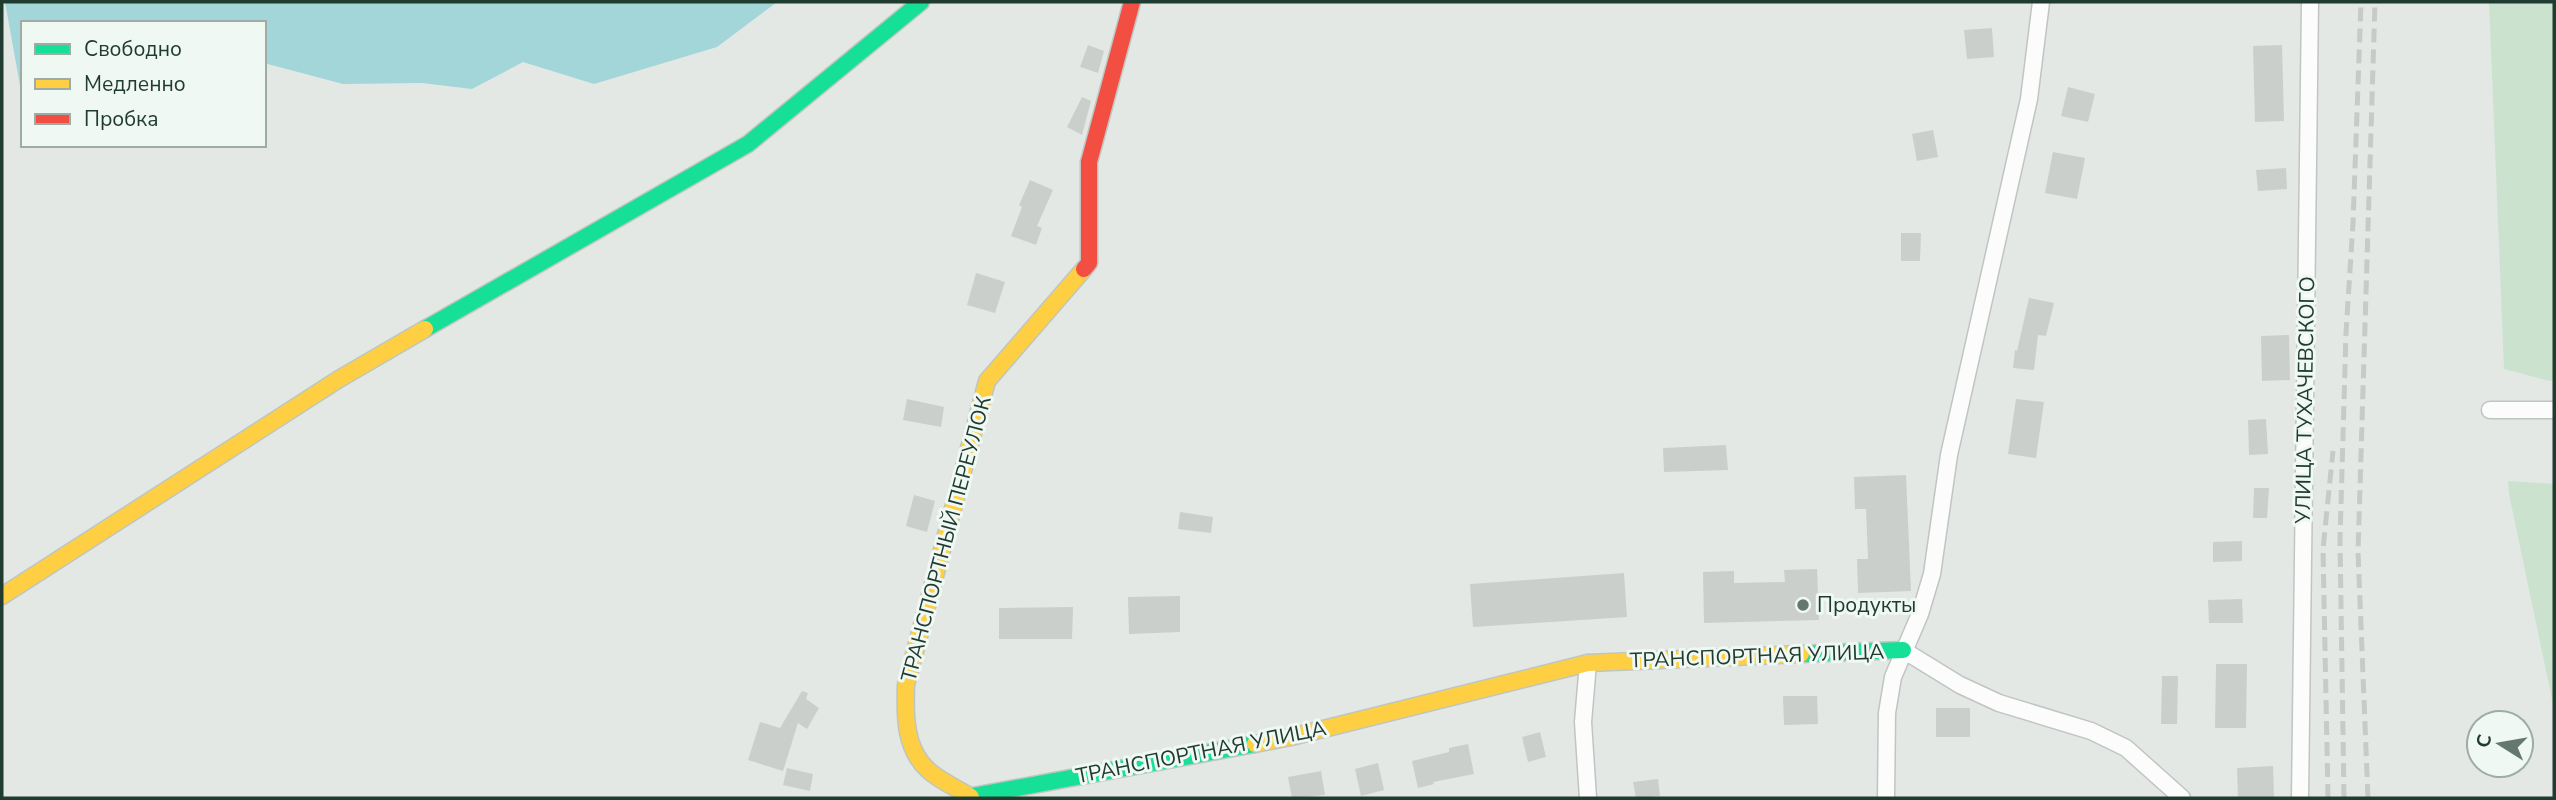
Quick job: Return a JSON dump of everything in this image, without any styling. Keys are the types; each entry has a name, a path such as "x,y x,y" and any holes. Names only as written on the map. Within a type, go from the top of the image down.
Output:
{"street":[{"path":"2,596 339,379 748,144 921,2"},
{"name":"ТРАНСПОРТНЫЙ ПЕРЕУЛОК","path":"966,797 928,769 912,745 905,721 906,685 987,381 1089,263 1090,162 1132,2"},
{"name":"ТРАНСПОРТНАЯ УЛИЦА","path":"966,797 1291,737 1588,663 1903,650 1920,614 1932,574 1949,455 2029,99 2041,2"},
{"name":"УЛИЦА ТУХАЧЕВСКОГО","path":"2300,798 2310,2"},
{"path":"2490,410 2554,410"},
{"path":"1886,798 1887,713 1893,677 1903,650 1959,685 1999,703 2091,731 2126,748 2182,798"},
{"path":"1587,798 1583,722 1588,663"}],"green space":[{"path":"2489,2 2554,2 2554,380 2550,381 2504,369"},
{"path":"2508,481 2554,484 2554,709 2509,494"}],"water":[{"path":"5,2 777,2 717,47 594,84 523,62 472,89 422,83 343,84 266,64 266,21 21,21 21,91"}],"building":[{"path":"1992,28 1994,57 1967,59 1964,30"},
{"path":"1088,45 1104,51 1098,73 1080,67"},
{"path":"2282,45 2284,121 2255,122 2253,46"},
{"path":"2068,87 2095,94 2088,122 2061,116"},
{"path":"1082,97 1091,101 1082,135 1067,127"},
{"path":"1933,130 1938,157 1917,161 1912,134"},
{"path":"2053,152 2085,158 2077,199 2045,193"},
{"path":"2286,168 2287,189 2258,191 2256,170"},
{"path":"1030,180 1053,190 1037,226 1042,228 1036,245 1011,236 1022,207 1019,205"},
{"path":"1901,233 1921,233 1920,261 1901,261"},
{"path":"976,273 1005,282 995,313 967,305"},
{"path":"2029,298 2054,303 2046,336 2038,335 2034,370 2013,368"},
{"path":"2289,335 2290,380 2262,381 2261,336"},
{"path":"907,399 944,407 941,427 903,420"},
{"path":"2016,399 2044,402 2036,458 2008,454"},
{"path":"2266,419 2268,454 2249,455 2248,420"},
{"path":"1726,445 1728,470 1664,472 1663,448"},
{"path":"1906,475 1911,591 1858,593 1857,559 1868,559 1866,509 1855,509 1854,477"},
{"path":"2254,488 2269,488 2267,518 2253,518"},
{"path":"914,495 935,501 927,532 906,526"},
{"path":"1180,512 1213,517 1211,533 1178,529"},
{"path":"2242,541 2242,561 2213,562 2213,542"},
{"path":"1817,569 1819,620 1704,623 1703,572 1734,571 1734,583 1785,582 1784,570"},
{"path":"1624,573 1627,617 1473,627 1470,584"},
{"path":"1180,596 1180,632 1129,634 1128,597"},
{"path":"2242,599 2243,623 2209,623 2208,600"},
{"path":"1073,607 1072,639 999,639 999,608"},
{"path":"2216,664 2247,664 2246,728 2215,728"},
{"path":"2162,676 2178,676 2177,724 2161,724"},
{"path":"802,691 808,693 806,699 819,708 807,729 798,723 783,771 748,760 760,722 780,728"},
{"path":"1783,696 1817,696 1818,724 1784,725"},
{"path":"1936,708 1970,708 1970,737 1936,737"},
{"path":"1540,732 1546,757 1528,762 1522,737"},
{"path":"1468,744 1474,774 1433,782 1434,784 1418,788 1412,761 1449,752 1449,748"},
{"path":"1378,763 1384,790 1361,796 1355,769"},
{"path":"2273,766 2274,798 2238,798 2237,768"},
{"path":"787,768 813,774 810,791 783,785"},
{"path":"1321,771 1325,795 1292,798 1288,777"},
{"path":"1658,779 1660,796 1636,798 1633,782"}],"railway":[{"path":"2344,798 2340,539 2361,2"},
{"path":"2368,798 2358,552 2375,2"},
{"path":"2328,798 2323,549 2333,451"}],"traffic: fast":[{"path":"425,329 748,144 921,2"},
{"path":"1801,654 1903,650"},
{"path":"962,798 1255,744"}],"traffic: slow":[{"path":"971,797 933,774 914,752 906,719 906,685 987,381 1084,269"},
{"path":"2,596 339,379 425,329"},
{"path":"1255,744 1588,663 1801,654"}],"traffic: jam":[{"path":"1084,269 1089,263 1089,162 1132,2"}],"place":[{"name":"Продукты","path":"1803,605"}]}
